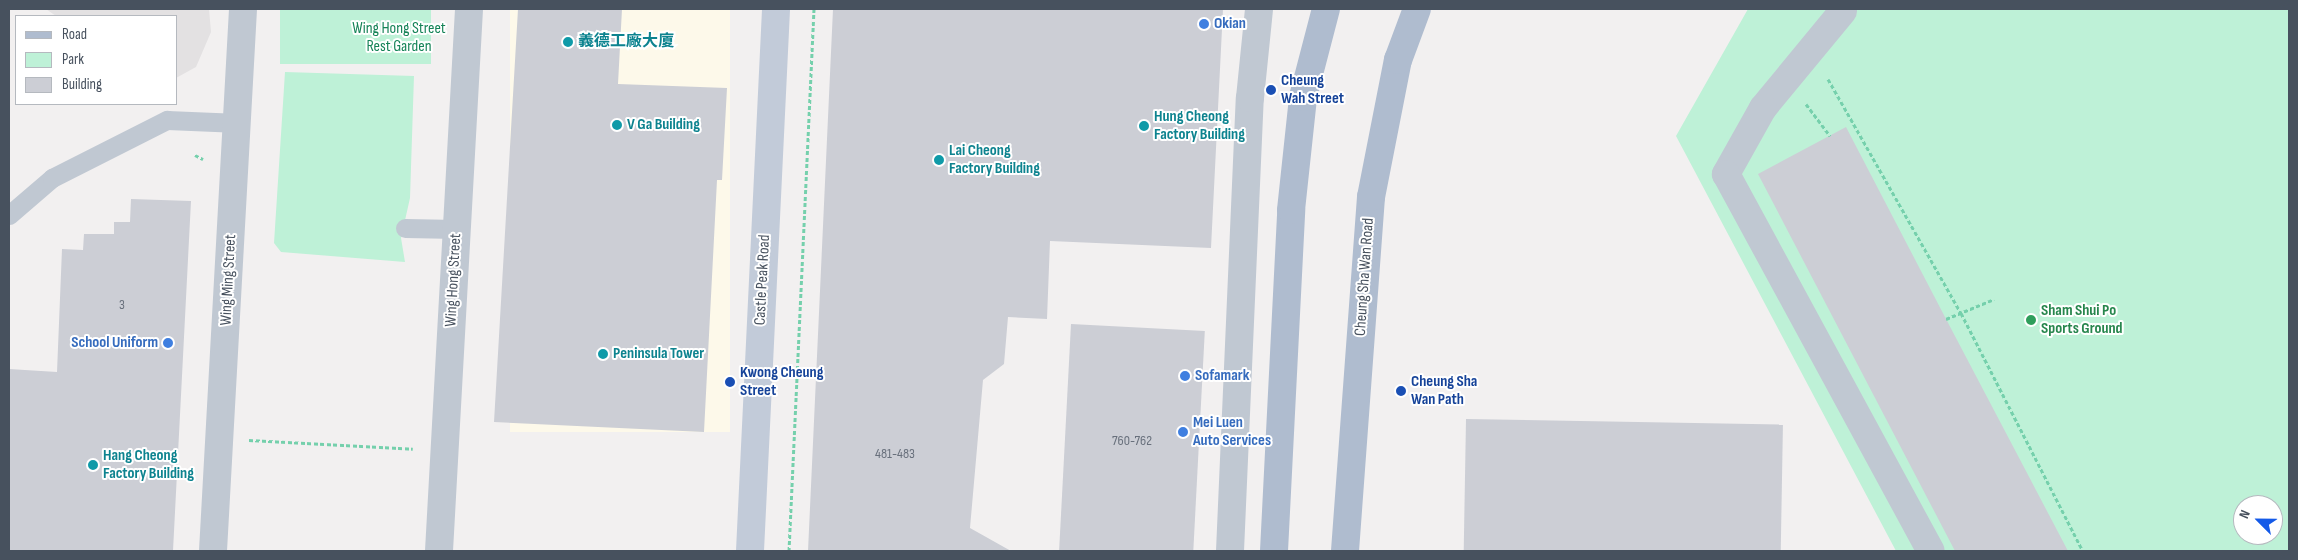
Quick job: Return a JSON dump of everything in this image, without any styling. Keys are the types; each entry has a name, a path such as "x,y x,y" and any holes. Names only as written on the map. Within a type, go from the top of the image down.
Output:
{"main road":[{"name":"Castle Peak Road","path":"750,551 776,9"},
{"path":"1274,551 1291,210 1304,97 1326,9"},
{"name":"Cheung Sha Wan Road","path":"1345,551 1371,197 1398,60 1417,9"}],"street":[{"name":"Wing Ming Street","path":"213,551 239,123 243,9"},
{"name":"Wing Hong Street","path":"439,551 469,9"},
{"path":"1230,551 1250,98 1258,9"},
{"path":"1843,11 1813,51 1763,108 1726,174 1931,551"}],"lane":[{"path":"9,215 52,178 167,120 239,123"},
{"path":"405,228 457,229"}],"path":[{"path":"788,551 814,9"},
{"path":"1813,51 1961,313 2083,551"},
{"path":"1788,79 1830,136"},
{"path":"1946,319 1994,298"},
{"path":"245,440 416,450"}],"shaded area":[{"path":"46,9 209,9 211,32 196,67 178,77 178,15 55,15"},
{"path":"510,9 730,9 730,432 510,432"}],"green space":[{"name":"Wing Hong Street Rest Garden","path":"280,9 431,9 431,64 280,64"},
{"name":"Sham Shui Po Sports Ground","path":"1748,9 2289,9 2289,551 1896,551 1676,136"},
{"path":"285,72 414,76 410,198 401,238 405,262 281,252 274,243"}],"building":[{"name":"Peninsula Tower","path":"518,9 622,9 618,84 727,88 722,180 717,180 704,432 494,422"},
{"path":"833,9 1223,9 1211,248 1050,241 1047,319 1008,317 1004,364 983,380 970,528 1011,551 808,551"},
{"path":"1846,127 2068,551 1955,551 1758,174"},
{"name":"Hang Cheong Factory Building","path":"131,199 191,201 173,551 9,551 9,369 57,372 62,249 83,250 84,234 114,234 114,222 130,222"},
{"path":"1071,324 1205,331 1193,551 1059,551"},
{"path":"1466,419 1783,425 1781,551 1464,551"}],"place":[{"name":"Okian","path":"1204,24"},
{"name":"義德工廠大廈","path":"568,42"},
{"name":"Cheung Wah Street","path":"1271,90"},
{"name":"V Ga Building","path":"617,125"},
{"name":"Hung Cheong Factory Building","path":"1144,126"},
{"name":"Lai Cheong Factory Building","path":"939,160"},
{"name":"Sham Shui Po Sports Ground","path":"2031,320"},
{"name":"School Uniform","path":"168,343"},
{"name":"Peninsula Tower","path":"603,354"},
{"name":"Sofamark","path":"1185,376"},
{"name":"Kwong Cheung Street","path":"730,382"},
{"name":"Cheung Sha Wan Path","path":"1401,391"},
{"name":"Mei Luen Auto Services","path":"1183,432"},
{"name":"Hang Cheong Factory Building","path":"93,465"}]}
